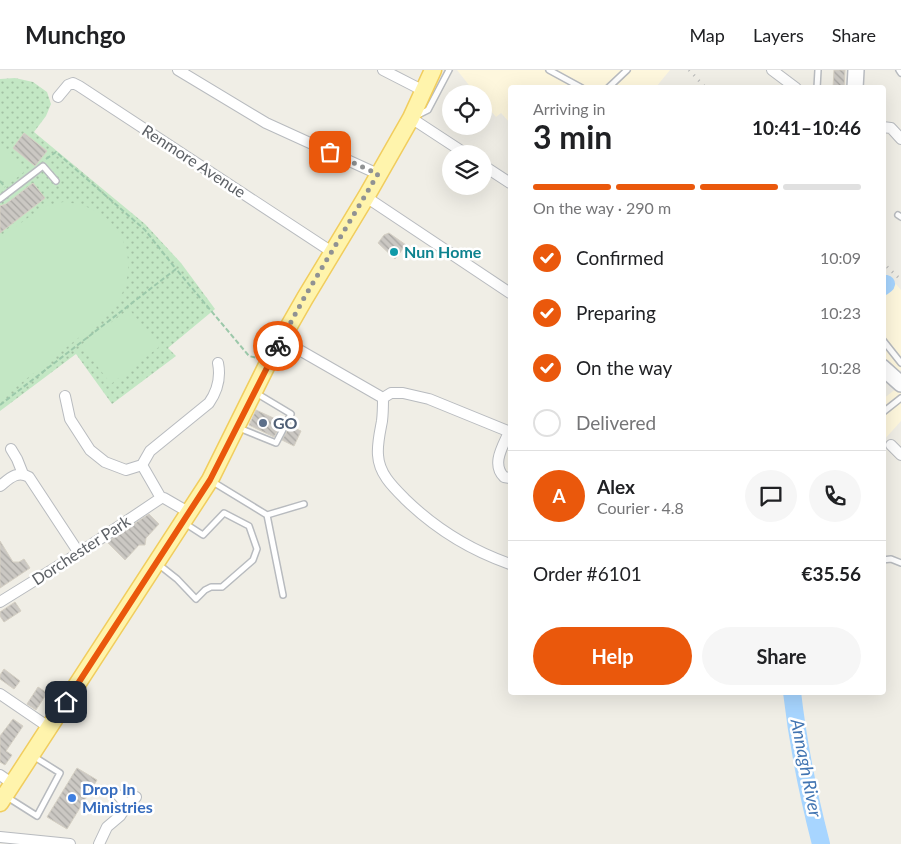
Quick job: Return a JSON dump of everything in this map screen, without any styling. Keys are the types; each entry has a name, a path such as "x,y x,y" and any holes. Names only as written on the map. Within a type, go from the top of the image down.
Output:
{"main road":[{"path":"4,789 32,755 50,728 210,480 269,361 411,118 433,70"},
{"path":"855,85 856,70"},
{"path":"886,370 900,381"}],"street":[{"path":"178,70 266,123 378,174"},
{"path":"384,70 424,91"},
{"path":"772,70 792,85"},
{"name":"Renmore Avenue","path":"58,97 68,85 73,83 80,86 332,252"},
{"path":"411,118 452,145"},
{"path":"886,127 891,128 901,139"},
{"path":"492,171 508,182"},
{"path":"366,197 508,292"},
{"path":"282,340 383,398"},
{"path":"65,396 70,419 90,450 105,462 126,470 142,465 150,451 209,402 216,392 221,375 218,363"},
{"path":"383,398 392,393 402,392 429,399 508,431"},
{"path":"383,398 378,456 383,476 427,520 446,534 479,552 508,563"},
{"path":"508,437 497,467 504,477 508,478"},
{"path":"891,445 901,455"},
{"path":"11,450 23,474"},
{"path":"142,465 161,498 164,498 187,518"},
{"path":"0,486 15,475 23,474 29,477 79,553"},
{"name":"Dorchester Park","path":"0,602 79,553 161,498"},
{"path":"0,694 50,728"},
{"path":"118,795 127,805"},
{"path":"99,844 107,827 120,816 127,805 136,797"},
{"path":"0,837 70,844"}],"lane":[{"path":"411,118 428,110 449,70"},
{"path":"549,70 576,85"},
{"path":"611,85 627,70"},
{"path":"817,85 818,70"},
{"path":"0,199 43,166 56,181"},
{"path":"886,344 901,363"},
{"path":"237,428 276,444 291,414 254,392"},
{"path":"886,410 901,398"},
{"path":"210,480 267,515 283,596"},
{"path":"267,515 304,504"},
{"path":"157,564 176,579 196,599 204,590 211,587 222,587 253,560 257,549 249,526 224,513 203,535 187,518"},
{"path":"886,560 901,563"},
{"path":"4,789 37,816 60,773 32,755"}],"path":[{"path":"43,166 42,162 56,152 145,230 249,356 269,361"},
{"path":"0,181 5,188"},
{"path":"0,405 176,268"}],"shaded area":[{"path":"457,70 670,70 658,85 508,85 508,121 501,113 496,117 492,112 492,85 469,85"},
{"path":"896,284 901,290 901,370 898,371 886,359 886,294"},
{"path":"897,388 901,393 901,421 886,438 886,397"}],"green space":[{"path":"15,78 33,82 47,92 51,104 46,116 34,132 145,224 181,263 215,309 168,348 176,356 112,404 76,354 0,411 0,79"},
{"path":"3,147 24,172 8,185 0,176 0,149"},
{"path":"63,202 84,206 101,215 115,227 124,242 128,259 127,277 121,295 110,313 11,391 0,397 0,238 43,207"},
{"path":"129,309 159,347 111,384 81,345"}],"building":[{"path":"834,70 845,70 844,85 833,85"},
{"path":"24,133 47,151 35,166 13,148"},
{"path":"33,183 45,198 0,233 0,206 6,204"},
{"name":"Nun Home","path":"389,233 406,245 395,259 378,243 384,235"},
{"path":"256,410 282,422 274,437 249,425"},
{"path":"290,426 301,431 294,446 282,440"},
{"path":"149,514 159,524 146,538 145,545 139,545 125,560 107,542"},
{"path":"0,541 13,562 19,562 24,559 30,568 0,588"},
{"path":"15,602 21,611 4,622 0,612"},
{"path":"4,669 20,681 14,689 0,679"},
{"path":"38,687 47,693 36,710 27,704"},
{"path":"13,719 23,726 6,751 12,755 5,765 0,762 0,736"},
{"name":"Drop In Ministries","path":"77,768 97,780 67,829 47,817"}],"waterway":[{"name":"Annagh River","path":"792,695 804,769 821,844"}],"railway":[{"path":"689,70 703,85"},
{"path":"886,266 901,280"}],"way so far":[{"path":"278,346 304,298 378,174 330,152"}],"place":[{"name":"Nun Home","path":"394,252"},
{"name":"GO","path":"263,423"},
{"name":"Drop In Ministries","path":"72,798"}],"route":[{"path":"66,702 166,551 210,480 278,346"}]}
